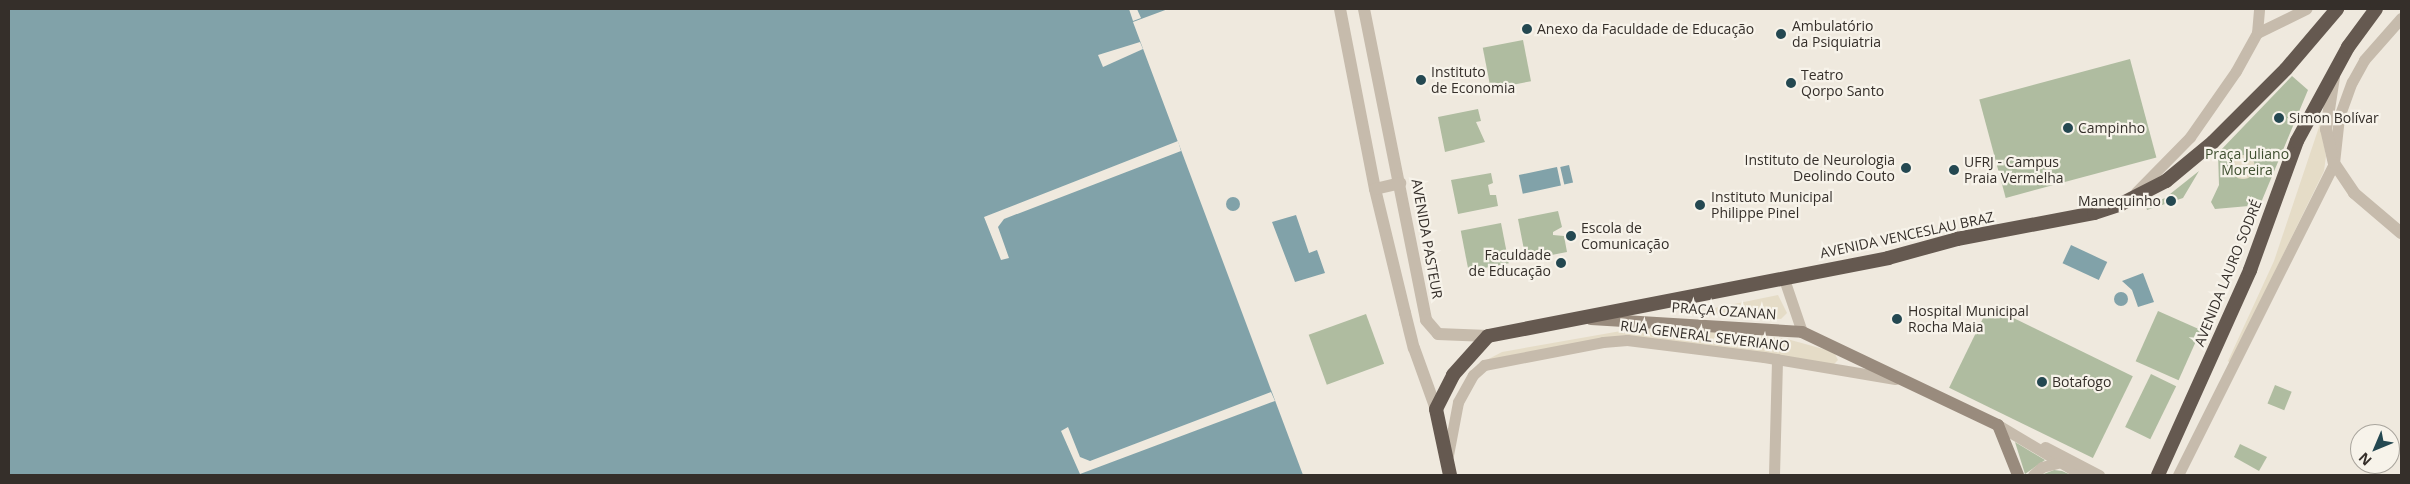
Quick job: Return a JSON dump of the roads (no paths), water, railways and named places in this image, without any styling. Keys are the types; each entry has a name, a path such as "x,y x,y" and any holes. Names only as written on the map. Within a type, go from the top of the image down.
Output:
{"highway":[{"name":"AVENIDA VENCESLAU BRAZ","path":"1488,336 1586,319 1784,279 2094,213 2120,204 2150,190 2213,142 2286,69 2337,9"},
{"name":"AVENIDA LAURO SODRÉ","path":"2161,470 2250,270 2297,142 2334,72 2376,9"},
{"path":"2367,20 2383,9"},
{"path":"1450,475 1436,409 1453,375 1488,336"}],"main road":[{"name":"PRAÇA OZANAN","path":"1586,319 1802,332"},
{"name":"RUA GENERAL SEVERIANO","path":"1802,332 1998,425"},
{"path":"1998,425 2018,475"}],"street":[{"path":"1340,9 1376,189 1414,348 1436,409"},
{"name":"AVENIDA PASTEUR","path":"1364,9 1426,320 1438,334 1488,336"},
{"path":"2120,204 2144,186 2190,137 2236,72 2257,33 2259,9"},
{"path":"2257,33 2285,14 2306,9"},
{"path":"2178,475 2334,163 2339,117 2352,82 2364,60 2401,18"},
{"path":"2334,72 2326,128 2334,163 2354,193 2401,233"},
{"path":"1376,189 1400,183"},
{"name":"PRAÇA OZANAN","path":"1784,279 1802,332"},
{"name":"RUA GENERAL SEVERIANO","path":"1447,459 1452,421 1466,384 1484,366 1496,362 1620,340 1777,359 1907,381"},
{"path":"1774,475 1777,359"},
{"name":"RUA GENERAL SEVERIANO","path":"1998,425 2057,462 2099,475"},
{"name":"RUA GENERAL SEVERIANO","path":"2023,440 2042,446 2083,471"},
{"path":"2033,475 2042,467 2057,462"},
{"path":"2148,475 2161,470"}],"water":[{"path":"9,9 1168,9 1133,22 1303,475 9,475"},
{"path":"1569,165 1573,183 1564,185 1560,167"},
{"path":"1557,167 1561,186 1523,194 1519,175"},
{"path":"1233,197 1238,199 1240,204 1238,209 1233,211 1228,209 1226,204 1228,199"},
{"path":"1296,215 1309,253 1317,250 1325,273 1295,282 1272,222"},
{"path":"2071,245 2107,262 2099,280 2063,263"},
{"path":"2143,273 2154,302 2138,307 2132,290 2122,281"},
{"path":"2121,292 2126,294 2128,299 2126,304 2121,306 2116,304 2114,299 2116,294"}],"place":[{"name":"Anexo da Faculdade de Educação","path":"1527,29"},
{"name":"Ambulatório da Psiquiatria","path":"1781,34"},
{"name":"Instituto de Economia","path":"1421,80"},
{"name":"Teatro Qorpo Santo","path":"1791,83"},
{"name":"Simon Bolívar","path":"2279,118"},
{"name":"Campinho","path":"2068,128"},
{"name":"Instituto de Neurologia Deolindo Couto","path":"1906,168"},
{"name":"UFRJ - Campus Praia Vermelha","path":"1954,170"},
{"name":"Manequinho","path":"2171,201"},
{"name":"Instituto Municipal Philippe Pinel","path":"1700,205"},
{"name":"Escola de Comunicação","path":"1571,236"},
{"name":"Faculdade de Educação","path":"1561,263"},
{"name":"Hospital Municipal Rocha Maia","path":"1897,319"},
{"name":"Botafogo","path":"2042,382"}],"park label":[{"name":"Praça Juliano Moreira","path":"2247,162"}]}
